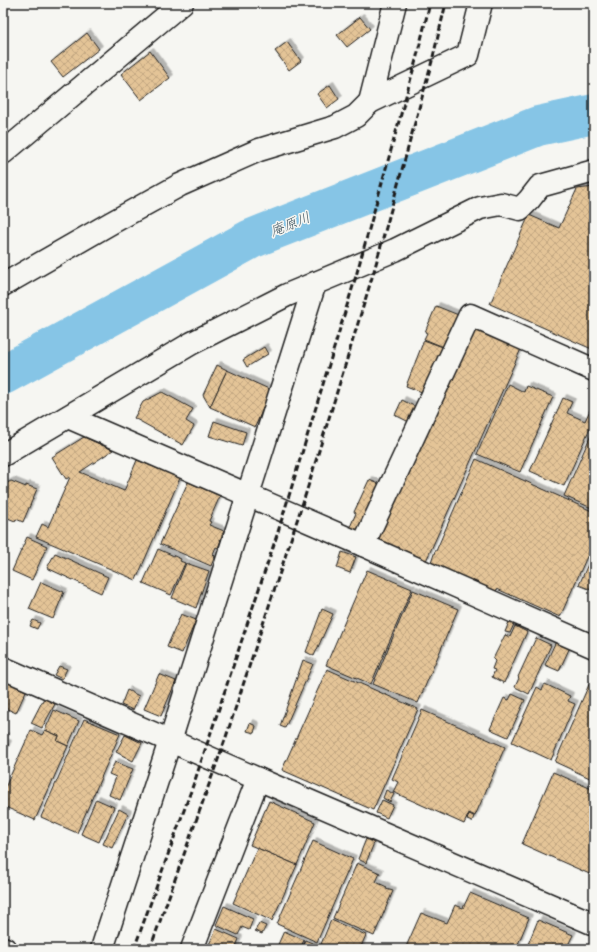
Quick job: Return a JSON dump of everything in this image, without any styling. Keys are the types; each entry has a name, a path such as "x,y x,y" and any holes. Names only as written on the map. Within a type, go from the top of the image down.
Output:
{"street":[{"path":"3,153 182,3"},
{"path":"370,102 395,3"},
{"path":"3,285 111,223 180,186 259,150 335,127 356,116 370,102 468,55 481,3"},
{"path":"3,455 192,343 287,295 395,250 480,208 501,204 520,209 540,186 594,171"},
{"path":"102,949 170,741 315,283"},
{"path":"364,545 470,315 594,370"},
{"path":"68,417 364,545 594,647"},
{"path":"3,668 594,924"},
{"path":"192,949 258,779"}],"building":[{"path":"360,17 370,29 347,47 337,35"},
{"path":"87,33 99,49 63,77 51,62"},
{"path":"287,42 301,61 289,70 275,51"},
{"path":"150,51 170,78 141,100 121,74"},
{"path":"330,85 339,99 327,108 317,94"},
{"path":"594,187 594,350 490,304 529,215 559,228 577,189"},
{"path":"436,306 461,316 446,348 424,339 427,333 425,332"},
{"path":"474,329 521,349 426,561 378,540"},
{"path":"424,340 448,349 430,395 406,386"},
{"path":"264,347 268,354 247,367 243,360"},
{"path":"217,365 227,370 210,407 203,395"},
{"path":"227,370 271,390 255,427 210,407"},
{"path":"508,384 524,392 526,386 553,397 520,472 477,454"},
{"path":"162,392 193,409 186,421 194,426 183,445 134,418 143,402"},
{"path":"563,398 572,402 567,413 585,421 590,410 594,411 594,419 564,486 530,471"},
{"path":"402,400 420,409 413,424 395,415"},
{"path":"214,421 246,432 242,446 209,436"},
{"path":"594,428 594,509 564,496"},
{"path":"84,437 113,450 80,472 124,491 137,460 180,478 136,580 36,537 42,524 48,527 70,477 66,479 52,457"},
{"path":"476,459 594,512 594,541 560,617 497,589 496,591 431,563"},
{"path":"369,480 387,487 366,534 350,527 356,513 354,512"},
{"path":"11,481 26,487 26,485 37,489 23,522 16,519 15,521 3,516 3,485"},
{"path":"188,482 220,496 209,521 211,522 209,525 224,531 218,548 216,547 213,554 215,556 211,566 160,544"},
{"path":"27,537 47,546 32,580 12,571"},
{"path":"158,549 181,559 180,561 185,563 171,595 143,583"},
{"path":"594,550 594,591 579,585"},
{"path":"342,552 356,557 350,573 337,568"},
{"path":"55,553 108,577 101,593 47,568"},
{"path":"186,563 209,571 196,608 172,598"},
{"path":"367,570 412,589 371,684 326,665"},
{"path":"41,582 64,592 53,619 29,609"},
{"path":"413,590 458,609 418,703 373,684"},
{"path":"322,609 333,614 314,656 306,652"},
{"path":"181,614 196,620 182,653 167,647"},
{"path":"33,620 40,623 37,629 30,626"},
{"path":"509,622 514,624 510,633 505,632"},
{"path":"515,626 527,632 504,683 492,677 495,670 492,669 495,661 493,659 505,635 510,637"},
{"path":"536,638 551,645 529,694 515,687"},
{"path":"556,641 570,647 559,671 545,665"},
{"path":"303,660 313,664 285,728 280,726"},
{"path":"59,666 67,669 62,679 54,675"},
{"path":"327,669 418,709 373,810 282,770"},
{"path":"159,674 176,681 161,716 144,709"},
{"path":"3,680 26,691 16,713 3,707"},
{"path":"591,680 594,681 594,780 555,762"},
{"path":"545,684 570,696 568,701 575,704 551,760 512,742 537,687 542,690"},
{"path":"127,690 139,696 133,710 121,705"},
{"path":"512,694 525,700 508,737 490,729 504,698 509,700"},
{"path":"44,698 55,704 42,728 31,723"},
{"path":"54,710 79,721 68,746 57,741 59,736 45,730"},
{"path":"422,710 505,747 475,816 469,813 464,824 393,792 398,782 392,779"},
{"path":"84,719 120,734 77,833 41,817"},
{"path":"250,723 256,726 254,733 247,731"},
{"path":"31,730 42,735 45,730 59,736 57,741 68,746 35,820 3,806 3,792"},
{"path":"125,735 142,743 133,761 116,752"},
{"path":"3,736 6,737 4,742 8,744 3,755"},
{"path":"115,762 133,769 120,800 109,795 116,777 109,774"},
{"path":"553,772 594,790 594,876 522,844"},
{"path":"386,790 394,794 390,802 383,798"},
{"path":"96,799 114,807 99,842 81,834"},
{"path":"382,800 393,805 387,818 376,813"},
{"path":"269,801 315,822 297,865 250,845"},
{"path":"119,809 128,814 112,848 103,844"},
{"path":"469,814 474,816 472,822 467,820"},
{"path":"366,839 374,843 366,863 358,859"},
{"path":"313,841 353,859 317,942 277,924"},
{"path":"257,848 297,865 272,921 233,903"},
{"path":"357,863 380,873 376,882 387,887 386,889 393,891 374,936 333,918"},
{"path":"470,893 529,918 516,949 405,949 421,913 447,923 455,905 463,908"},
{"path":"224,906 253,919 249,930 242,927 238,935 216,925"},
{"path":"331,920 366,935 360,949 332,949 321,944"},
{"path":"538,920 573,935 566,949 526,949"},
{"path":"259,923 266,926 262,934 255,931"},
{"path":"216,929 239,939 235,949 207,949"},
{"path":"284,931 304,940 300,949 276,949"},
{"path":"594,938 594,949 589,949"},
{"path":"305,940 317,945 315,949 304,944"}],"waterway":[{"name":"庵原川","path":"3,375 251,239 538,126 594,114"}],"railway":[{"path":"134,949 196,777 277,535 356,276 416,60 430,3"},
{"path":"150,949 225,740 306,493 374,271 432,61 446,3"}]}
